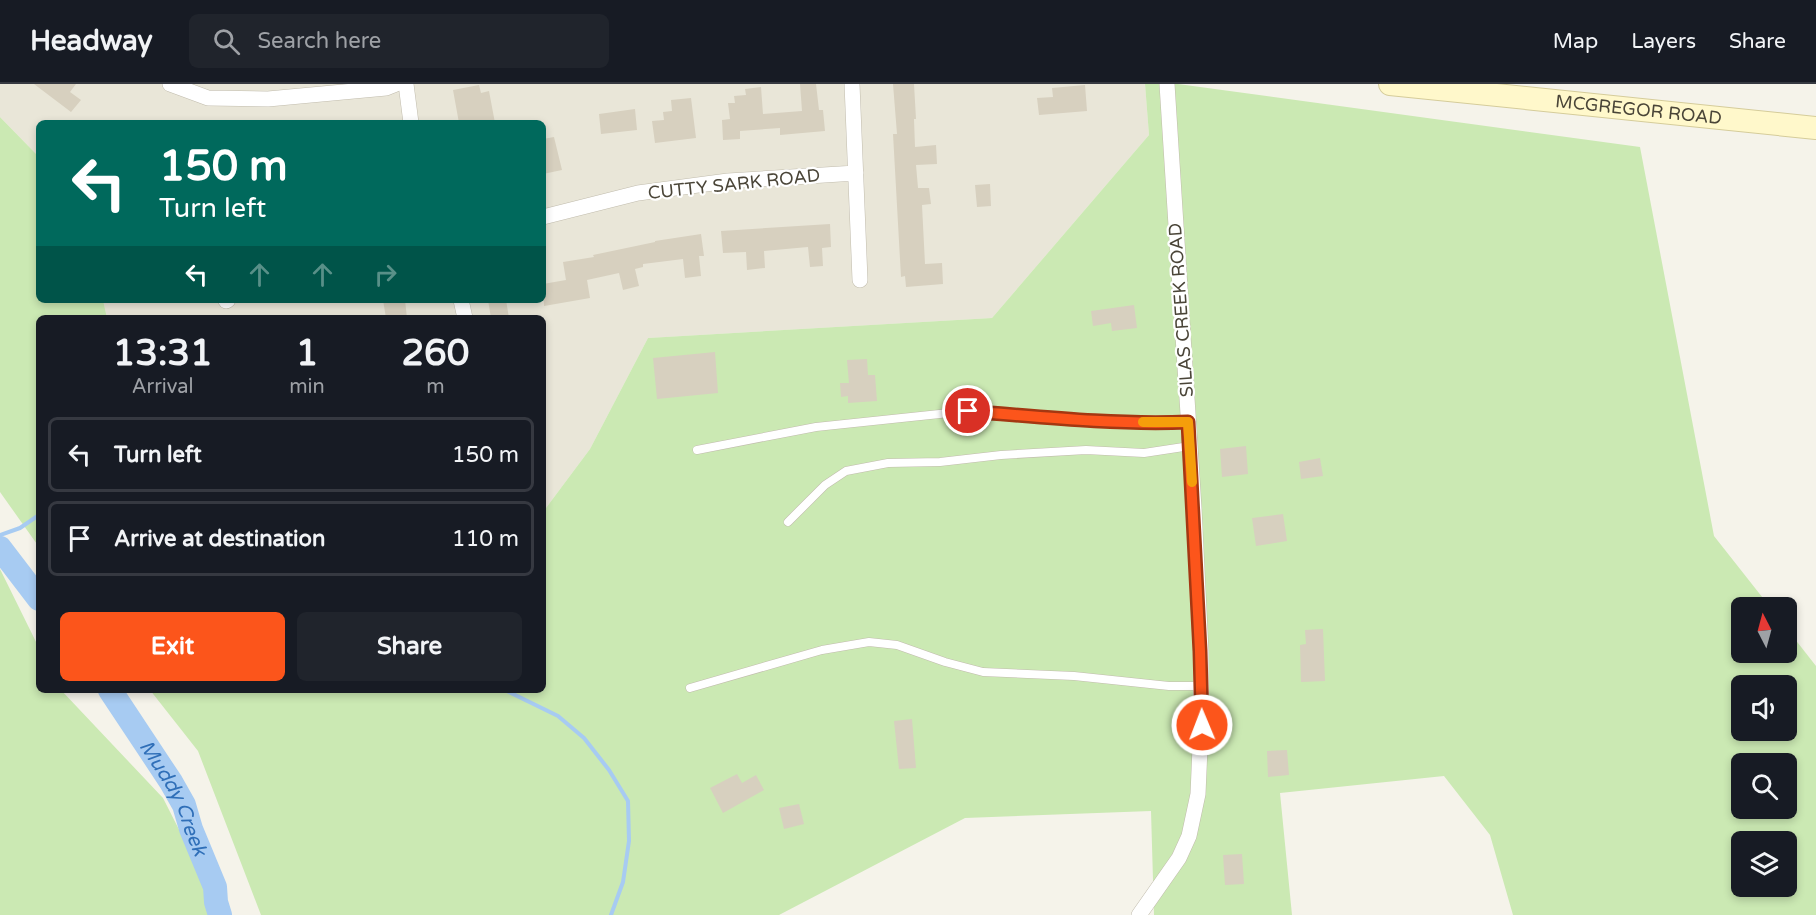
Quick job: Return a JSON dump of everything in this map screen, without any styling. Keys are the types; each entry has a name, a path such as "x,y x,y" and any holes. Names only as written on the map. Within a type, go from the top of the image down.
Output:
{"street":[{"path":"170,84 208,98 268,99 386,88 396,84"},
{"path":"406,84 411,120"},
{"path":"852,84 860,280"},
{"name":"SILAS CREEK ROAD","path":"1139,915 1179,858 1192,827 1198,794 1202,725 1190,446 1167,84"},
{"name":"MCGREGOR ROAD","path":"1390,84 1816,128"},
{"name":"CUTTY SARK ROAD","path":"546,216 638,193 728,181 856,172"}],"lane":[{"path":"697,450 816,427 968,411 1065,419 1188,422"},
{"path":"788,522 825,485 846,471 888,463 940,462 1001,455 1086,450 1144,453 1190,446"},
{"path":"690,688 822,650 868,642 897,645 945,662 983,672 1074,676 1169,686 1201,686"}],"shaded area":[{"path":"0,84 1145,84 1149,135 992,318 648,338 590,449 546,508 546,315 106,315 104,303 546,303 546,120 36,120 36,154 0,117"}],"green space":[{"path":"1145,84 1178,84 1640,147 1714,536 1762,597 1731,597 1731,663 1797,663 1797,642 1816,666 1816,915 1513,915 1490,835 1444,776 1280,793 1292,915 1154,915 1151,811 965,818 779,915 261,915 198,751 152,693 546,693 546,508 590,449 648,338 992,318 1149,135"},
{"path":"0,117 36,154 36,303 104,303 106,315 36,315 36,543 0,492"},
{"path":"0,569 36,642 36,693 64,693 163,798 199,869 212,915 0,915"}],"building":[{"path":"34,84 76,84 70,92 81,100 71,112"},
{"path":"800,84 816,84 819,110 823,110 825,131 780,135 780,128 740,131 740,139 723,140 722,120 730,119 728,103 735,103 734,96 746,95 745,89 761,87 763,114 802,111"},
{"path":"893,84 914,84 915,147 936,145 937,164 916,165 918,188 929,188 931,204 922,205 925,264 942,263 943,284 906,287 905,276 901,277 893,134 897,134"},
{"path":"479,85 481,93 489,91 494,120 458,120 453,90"},
{"path":"1085,85 1087,111 1039,115 1037,98 1053,97 1052,88"},
{"path":"691,98 696,138 655,143 652,121 664,120 663,112 672,111 671,100"},
{"path":"635,109 637,130 601,134 599,114"},
{"path":"554,137 562,170 546,173 546,138"},
{"path":"990,184 991,206 977,207 975,185"},
{"path":"830,224 831,247 822,248 823,266 810,267 808,247 764,251 765,268 747,270 746,252 723,253 721,231"},
{"path":"701,234 704,256 699,256 701,276 685,278 683,259 643,264 643,267 635,269 639,286 623,290 619,273 587,280 590,298 544,306 546,283 566,280 563,262 594,257 593,255 655,241"},
{"path":"384,303 405,303 407,315 386,315"},
{"path":"488,303 506,303 508,315 490,315"},
{"path":"1134,305 1137,328 1112,331 1111,323 1093,326 1091,311"},
{"path":"715,352 718,393 657,399 653,358"},
{"path":"867,359 868,375 875,375 877,401 848,403 848,396 841,397 840,383 849,383 847,360"},
{"path":"1246,446 1248,474 1222,477 1220,449"},
{"path":"1320,458 1323,476 1301,479 1299,462"},
{"path":"1283,514 1287,541 1256,546 1252,518"},
{"path":"1323,629 1325,681 1301,682 1300,645 1306,644 1305,630"},
{"path":"912,719 916,768 899,769 894,721"},
{"path":"1287,750 1289,775 1268,777 1267,751"},
{"path":"737,774 742,783 756,775 764,790 723,813 710,788"},
{"path":"799,804 804,824 784,829 779,808"},
{"path":"1242,854 1244,884 1225,885 1223,855"}],"waterway":[{"path":"0,535 20,528 36,517"},
{"name":"Muddy Creek","path":"0,548 36,595"},
{"name":"Muddy Creek","path":"112,693 184,805 191,829 215,887 220,915"},
{"path":"511,693 558,716 584,738 609,770 628,801 629,841 623,882 611,915"}],"slow traffic":[{"path":"1143,422 1188,422 1192,482"}],"route":[{"path":"968,411 1065,419 1188,422 1194,508 1202,725"}]}
